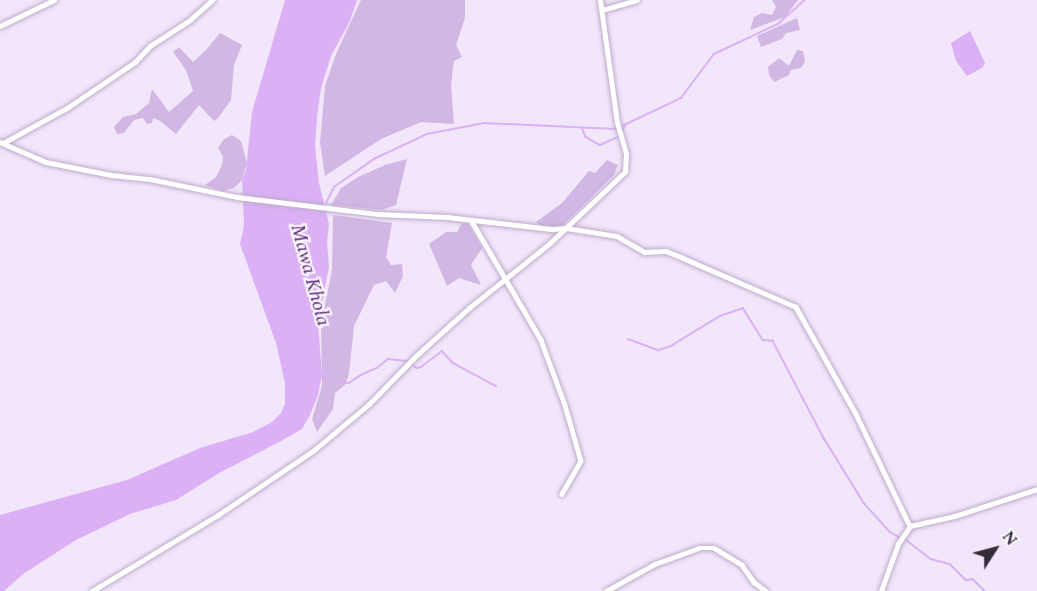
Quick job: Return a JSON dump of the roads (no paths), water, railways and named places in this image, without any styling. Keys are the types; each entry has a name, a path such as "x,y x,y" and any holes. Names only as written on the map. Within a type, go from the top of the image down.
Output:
{"street":[{"path":"0,26 54,0"},
{"path":"2,142 67,108 135,62 150,46 190,20 212,0"},
{"path":"92,591 236,503 313,451 368,405 417,355 549,244 625,172 626,154 617,123 600,0"},
{"path":"602,10 637,0"},
{"path":"2,142 46,162 237,197 378,214 410,214 553,229 566,228 617,236 645,252 666,250 796,307 856,414 910,526"},
{"path":"471,220 548,356 581,455 578,468 562,494"},
{"path":"881,591 902,537 910,526 955,516 1037,489"},
{"path":"606,591 654,564 699,548 714,548 742,565 754,582 766,591"}],"water":[{"name":"Mawa Khola","path":"285,0 357,0 350,21 331,56 321,88 317,117 315,146 319,183 329,224 327,242 329,267 318,323 322,375 318,395 310,415 302,429 281,441 219,473 176,500 130,514 76,540 23,574 4,591 0,591 0,515 127,480 200,448 253,432 272,422 281,413 285,404 285,383 276,343 240,244 244,226 242,180 246,170 252,112"},
{"path":"970,31 985,63 982,68 967,76 956,61 951,43"}],"waterway":[{"path":"620,127 681,98 714,54 778,24 805,0"},
{"path":"326,203 334,187 374,159 427,134 484,123 616,129"},
{"path":"621,133 626,124"},
{"path":"582,128 586,137 600,145 618,137"},
{"path":"628,339 659,350 671,346 720,316 743,308 763,340 773,341 824,438 864,503 890,532 899,537"},
{"path":"411,364 417,368 421,367 442,351 453,363 496,386"},
{"path":"321,375 326,375 336,382 349,383 377,368 388,359 407,361"},
{"path":"904,538 931,559 950,564 966,580 973,579 985,591"}]}
